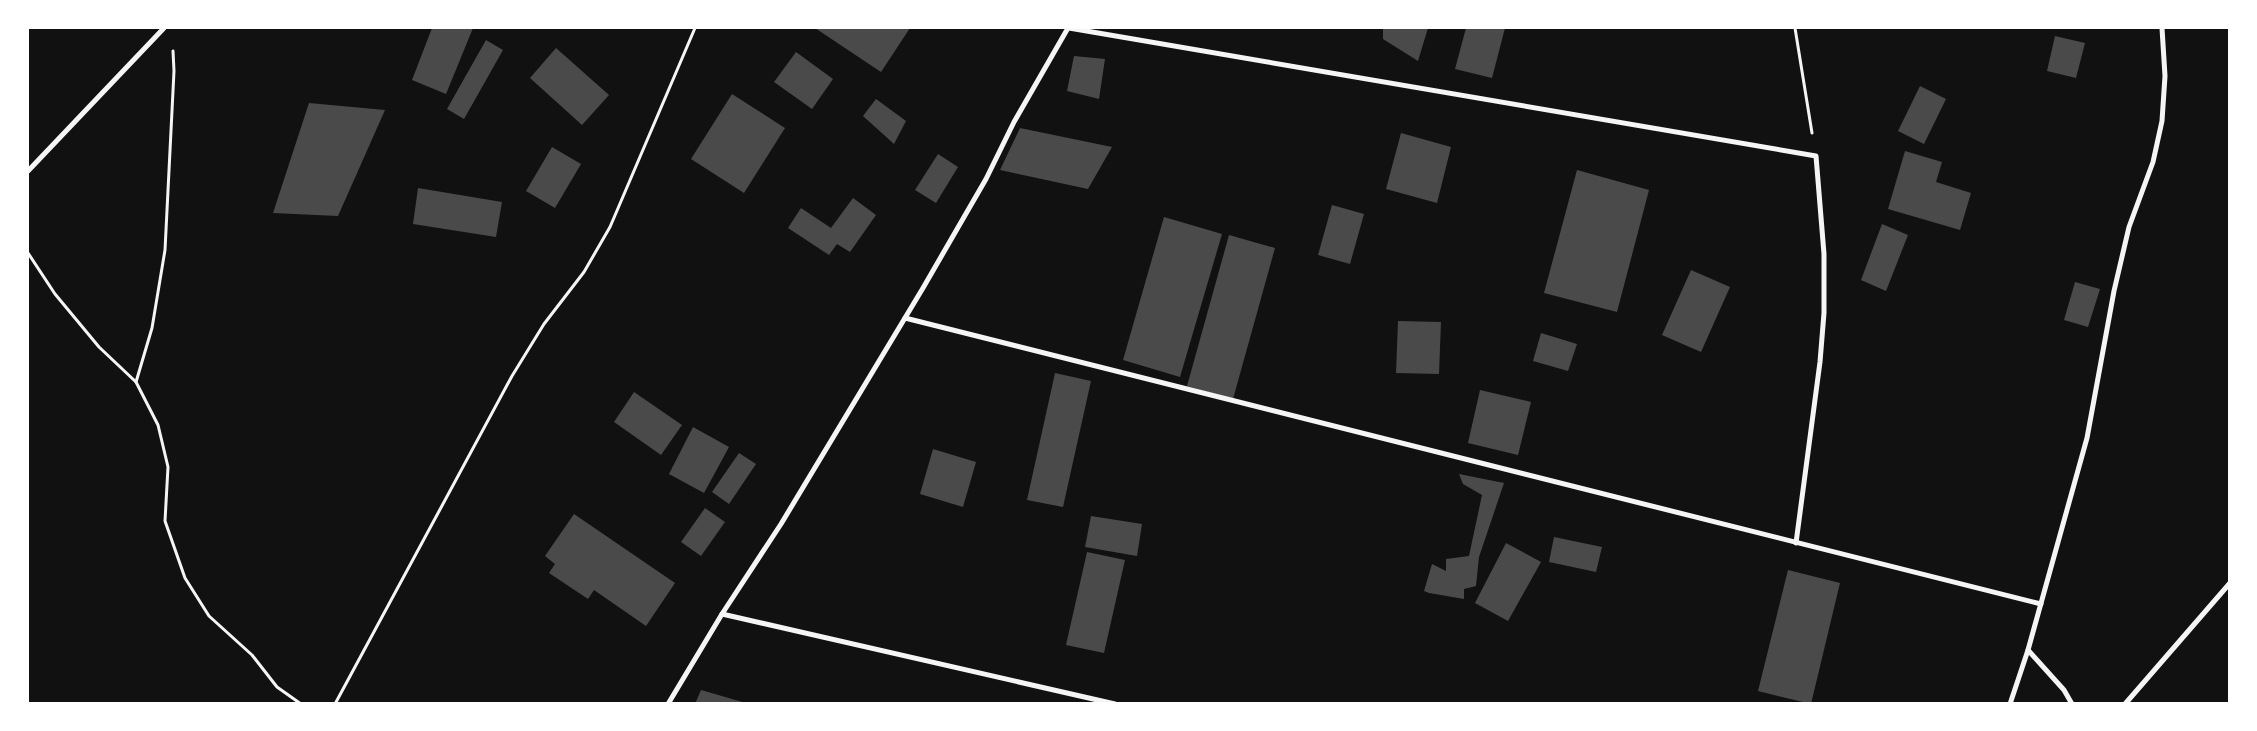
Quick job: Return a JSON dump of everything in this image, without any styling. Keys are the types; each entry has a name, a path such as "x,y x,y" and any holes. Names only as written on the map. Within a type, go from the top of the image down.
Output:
{"street":[{"path":"28,172 164,28"},
{"path":"668,704 722,614 781,524 904,318 986,179 1014,122 1069,28 1816,156 1824,254 1824,314 1796,543"},
{"path":"2010,704 2028,650 2087,438 2114,291 2129,228 2153,162 2162,121 2165,76 2162,28"},
{"path":"904,318 2041,604"},
{"path":"2125,704 2230,583"},
{"path":"722,614 1115,704"},
{"path":"2028,650 2064,690 2072,704"}],"path":[{"path":"335,704 512,376 544,324 584,272 610,226 695,28"},
{"path":"1795,28 1816,156"},
{"path":"136,382 152,328 165,250 174,71 173,45"},
{"path":"28,254 55,294 99,347 136,382 158,425 168,467 164,521 185,578 209,616 252,655 277,687 301,704"}],"building":[{"path":"432,28 473,28 446,94 412,80"},
{"path":"815,28 910,28 881,72"},
{"path":"1383,28 1428,28 1418,61 1383,39"},
{"path":"1466,28 1505,28 1492,78 1455,69"},
{"path":"2055,36 2085,43 2076,78 2047,71"},
{"path":"486,40 503,50 464,119 447,109"},
{"path":"556,48 609,95 582,125 530,78"},
{"path":"796,52 833,79 812,109 774,82"},
{"path":"1074,56 1105,59 1099,99 1067,91"},
{"path":"1920,86 1946,99 1924,144 1898,131"},
{"path":"732,94 785,128 744,193 691,159"},
{"path":"876,99 906,121 894,144 863,116"},
{"path":"309,103 385,110 338,216 273,213"},
{"path":"1020,128 1112,147 1088,189 1000,170"},
{"path":"1401,133 1451,147 1437,203 1386,189"},
{"path":"552,147 581,164 555,208 526,191"},
{"path":"1905,151 1942,162 1936,182 1971,193 1960,230 1888,209"},
{"path":"938,154 958,167 936,203 915,190"},
{"path":"1577,170 1649,190 1617,312 1544,293"},
{"path":"418,188 502,202 496,237 413,224"},
{"path":"853,198 876,215 850,252 837,244 829,255 788,228 801,208 831,228"},
{"path":"1332,205 1364,214 1350,264 1318,255"},
{"path":"1164,217 1222,234 1180,377 1123,360"},
{"path":"1882,224 1908,235 1886,291 1861,280"},
{"path":"1229,235 1275,248 1233,399 1187,386"},
{"path":"1691,270 1730,287 1701,352 1662,335"},
{"path":"2075,282 2100,289 2088,327 2064,320"},
{"path":"1398,321 1441,322 1439,374 1396,373"},
{"path":"1541,333 1577,344 1568,371 1533,361"},
{"path":"1055,373 1091,381 1063,507 1027,500"},
{"path":"1480,390 1531,402 1518,455 1468,443"},
{"path":"634,392 682,425 661,455 614,422"},
{"path":"693,427 729,447 704,493 669,474"},
{"path":"933,449 976,462 963,507 920,494"},
{"path":"739,453 756,464 729,504 712,492"},
{"path":"1459,474 1504,483 1479,557 1476,586 1464,589 1464,599 1424,591 1432,564 1446,571 1446,559 1469,556 1482,495 1463,484"},
{"path":"705,508 725,522 701,556 681,542"},
{"path":"574,514 675,583 646,626 594,590 588,599 549,573 555,564 545,556"},
{"path":"1091,516 1142,524 1137,556 1085,547"},
{"path":"1554,537 1602,547 1596,572 1549,562"},
{"path":"1506,543 1541,562 1508,621 1475,603"},
{"path":"1087,552 1125,560 1104,653 1066,645"},
{"path":"1788,570 1840,583 1811,704 1758,691"},
{"path":"701,690 746,703 746,704 695,704"}]}
